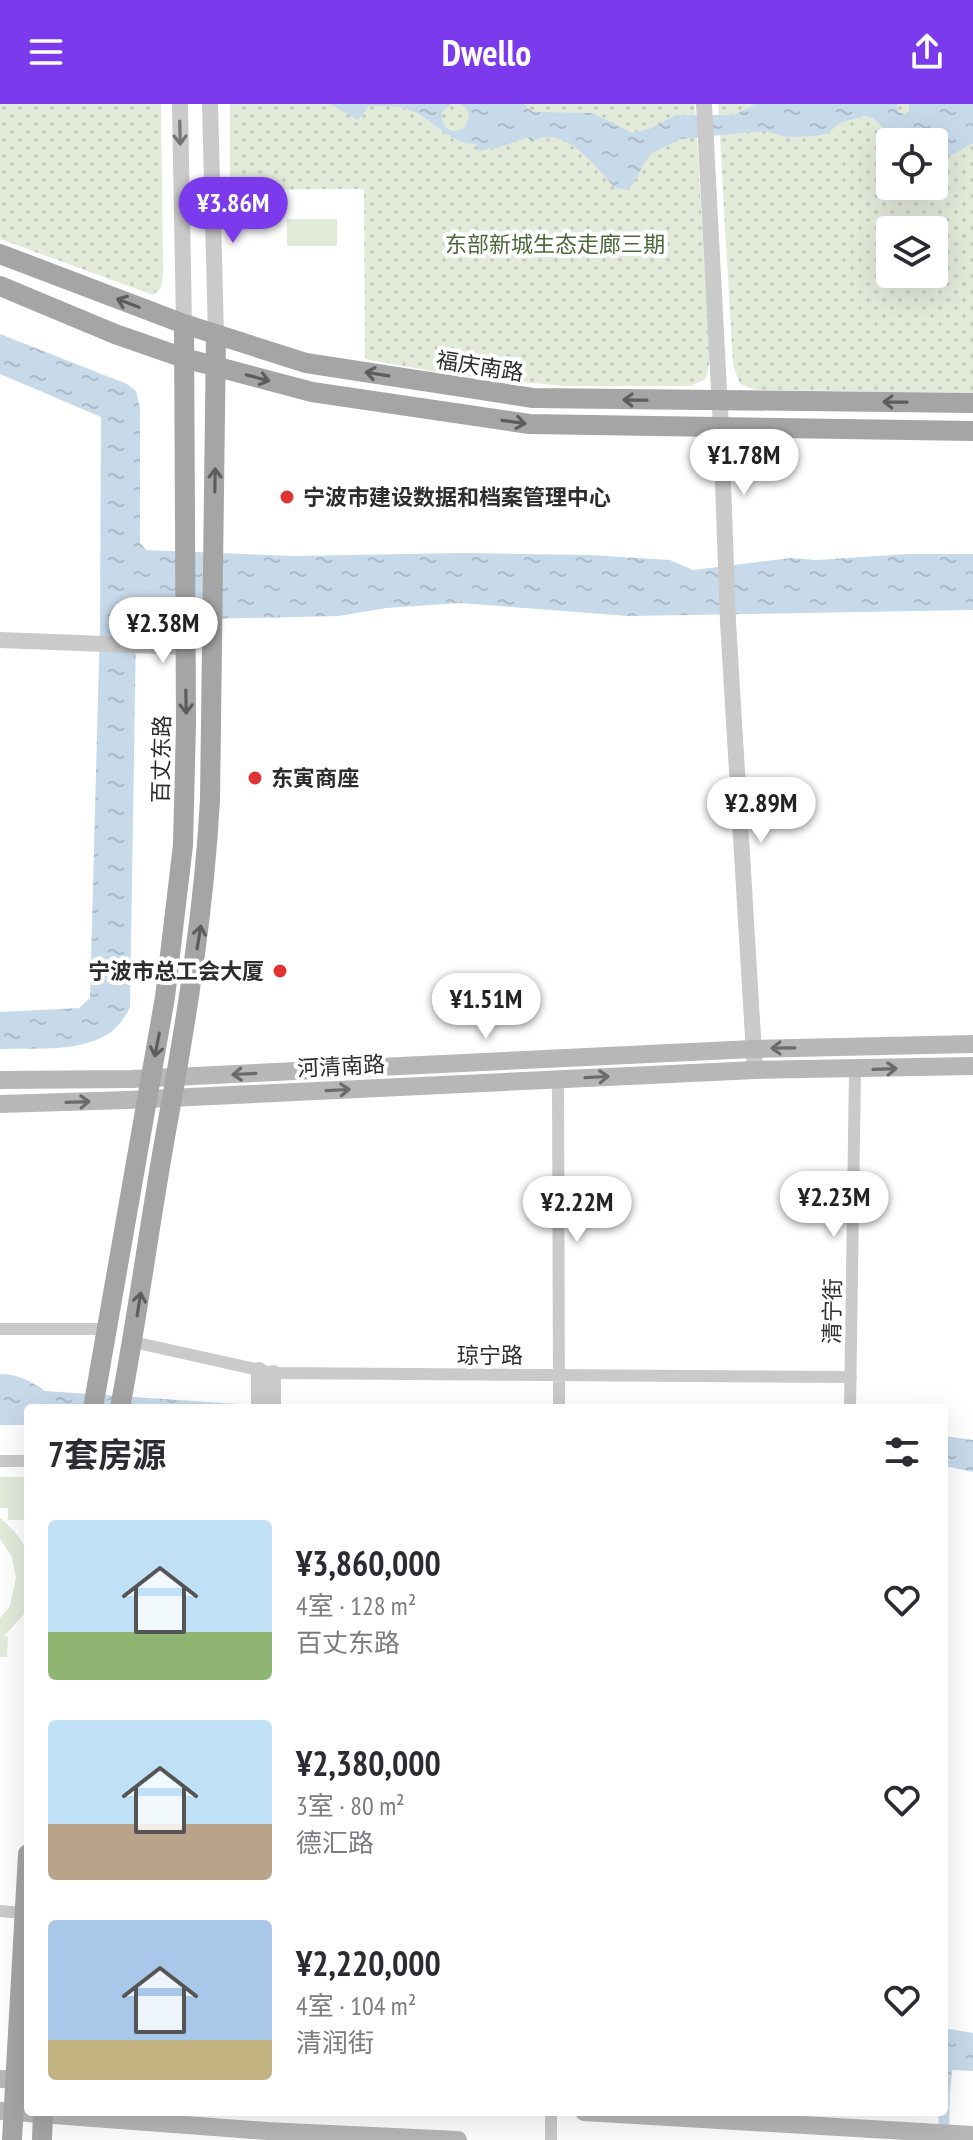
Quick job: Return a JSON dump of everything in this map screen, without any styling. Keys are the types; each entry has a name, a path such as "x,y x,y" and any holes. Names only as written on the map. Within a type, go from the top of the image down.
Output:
{"main road":[{"name":"福庆南路","path":"0,254 184,324 306,363 533,398 973,403"},
{"path":"0,286 115,334 184,358 312,392 529,424 973,431"},
{"name":"百丈东路","path":"94,1404 165,997 182,860 186,794 184,324"},
{"path":"121,1404 202,918 207,860 216,335"},
{"name":"河清南路","path":"0,1080 150,1078 753,1049 973,1044"},
{"name":"河清南路","path":"0,1104 755,1070 973,1066"},
{"path":"12,2140 7,2111 15,2079 24,1901"},
{"path":"42,2140 43,2116"},
{"path":"81,2116 259,2135 458,2140"},
{"path":"730,2116 840,2119 937,2133 966,2134"}],"street":[{"name":"百丈东路","path":"180,104 184,324"},
{"path":"210,104 216,335"},
{"path":"704,104 728,622 755,1070"},
{"path":"0,640 144,643 185,647"},
{"name":"清宁街","path":"850,1404 855,1070"},
{"path":"558,1079 559,1404"},
{"path":"0,1329 108,1329"},
{"name":"琼宁路","path":"133,1342 266,1372 851,1377"},
{"path":"260,1404 266,1372"},
{"path":"266,1372 272,1404"},
{"path":"0,1461 24,1461"},
{"path":"0,1911 23,1913"},
{"path":"551,2116 551,2140"}],"green space":[{"path":"0,104 161,104 163,274 161,288 153,295 0,239"},
{"name":"东部新城生态走廊三期","path":"230,104 695,104 710,359 706,379 691,386 564,386 453,375 365,359 364,189 230,190"},
{"name":"东部新城生态走廊三期","path":"718,104 973,104 973,393 757,390 740,384 733,365"},
{"path":"287,219 337,219 337,246 287,246"},
{"path":"0,1477 24,1477 24,1520 8,1520 8,1508 0,1508"},
{"path":"0,1518 24,1546 24,1614 4,1636 8,1637 7,1657 0,1657 0,1618 10,1606 16,1578 12,1557 0,1539"}],"water":[{"path":"330,104 451,104 442,112 442,117 447,129 455,131 464,128 469,117 467,109 460,104 523,104 533,112 593,113 632,133 652,128 676,115 734,115 756,104 897,104 898,112 904,114 909,111 909,104 973,104 973,143 948,156 948,128 883,128 873,118 864,116 840,123 828,133 816,136 787,137 765,131 680,139 652,153 633,185 627,189 615,188 589,159 567,142 555,138 543,137 531,142 528,137 478,151 477,144 450,136 407,109 368,107 358,120"},
{"path":"0,334 127,384 136,391 140,408 140,543 146,550 294,556 463,553 590,555 670,560 693,570 791,558 817,560 908,554 973,554 973,610 628,616 460,603 387,608 338,616 159,620 136,631 130,1007 120,1023 92,1042 56,1048 0,1049 0,1012 79,1008 90,998 100,623 101,417 0,374"},
{"path":"0,1374 24,1379 45,1391 238,1404 24,1404 24,1425 0,1425"},
{"path":"948,1437 973,1440 973,1472 948,1467"},
{"path":"948,2029 973,2033 973,2071 952,2070 949,2105"}],"waterway":[{"path":"944,2116 944,2139"}],"place":[{"name":"宁波市建设数据和档案管理中心","path":"287,497"},
{"name":"东寅商座","path":"255,778"},
{"name":"宁波市总工会大厦","path":"280,971"}]}
